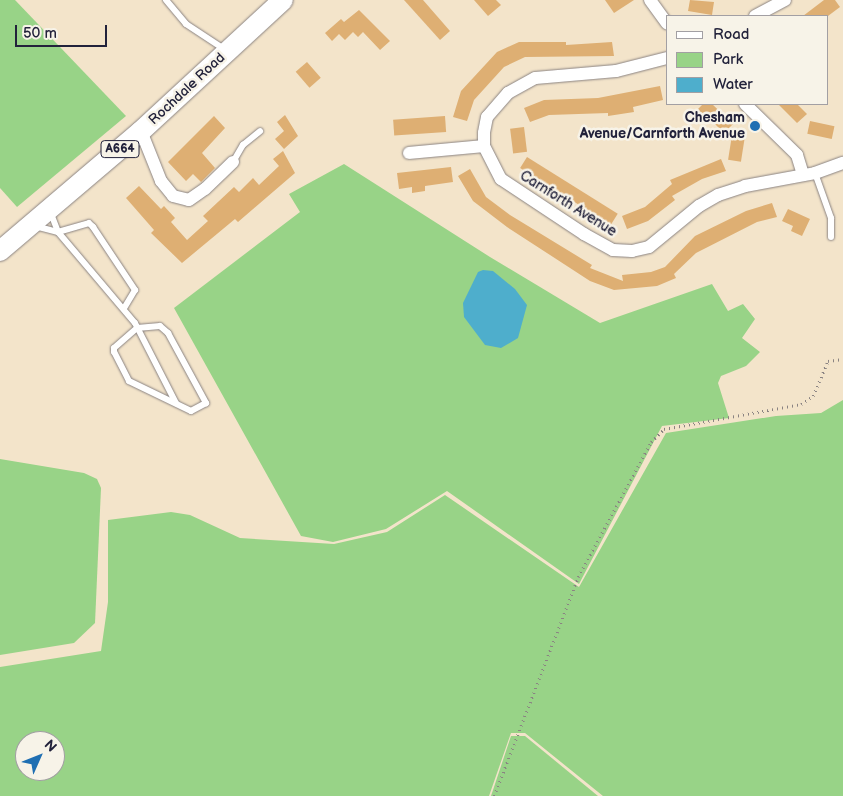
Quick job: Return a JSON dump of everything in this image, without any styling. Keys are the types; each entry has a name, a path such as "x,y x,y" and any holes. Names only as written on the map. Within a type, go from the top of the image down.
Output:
{"main road":[{"name":"A664","path":"232,47 283,0"},
{"name":"Rochdale Road","path":"0,251 141,131 232,47"}],"street":[{"path":"650,0 666,22"},
{"path":"757,15 785,0"},
{"path":"409,153 484,146 487,117 520,84 535,78 616,71 666,58"},
{"path":"746,105 797,155 809,174"},
{"path":"141,131 161,181 173,196 189,200 205,189 232,162"},
{"name":"Carnforth Avenue","path":"484,146 501,179 613,250 632,251 649,247 699,206 718,195 745,186 809,174 843,163"}],"lane":[{"path":"166,0 186,24 232,47"},
{"path":"232,162 243,145 260,131"},
{"path":"809,174 831,218 831,237"},
{"path":"49,209 58,232 124,308 137,328 176,402"},
{"path":"30,225 58,232 89,223 135,290 124,308"},
{"path":"160,326 168,333 206,402 192,411 176,402 145,392 129,382 114,348 137,328 160,326"}],"path":[{"path":"494,796 578,577 651,442 664,429 800,404 813,396 828,362 843,359"}],"green space":[{"path":"0,0 15,0 126,116 17,207 0,188"},
{"path":"344,164 490,257 600,323 712,284 728,311 743,304 755,319 742,338 760,352 746,366 721,376 718,383 729,418 662,426 579,584 447,491 386,529 333,542 301,536 174,308 300,212 289,194"},
{"path":"843,400 843,796 603,796 525,733 511,733 489,796 0,796 0,667 101,651 108,602 108,520 171,512 190,515 240,538 334,544 387,532 445,495 579,587 666,433 776,416 821,413"},
{"path":"0,459 84,473 97,479 101,488 95,623 74,643 0,655"},
{"path":"511,736 525,736 598,796 491,796"}],"water":[{"path":"483,270 493,271 515,289 527,305 518,338 501,348 485,345 464,317 463,303 478,272"}],"building":[{"path":"404,0 423,0 450,31 440,40"},
{"path":"474,0 496,0 501,5 488,16"},
{"path":"605,0 634,0 614,13"},
{"path":"690,0 714,2 712,15 688,11"},
{"path":"824,0 835,0 840,7 828,16 804,15"},
{"path":"359,10 390,41 380,50 363,32 358,37 353,32 345,40 339,34 332,41 325,33 341,19 344,22"},
{"path":"519,42 566,42 566,45 612,42 614,56 525,57 504,67 474,100 467,121 453,117 461,91 497,52"},
{"path":"307,62 321,78 309,88 296,72"},
{"path":"660,86 663,100 633,107 634,112 608,116 608,113 549,115 530,122 524,108 544,100 598,98"},
{"path":"702,105 713,105 733,124 724,133 711,120 708,123 696,111"},
{"path":"779,105 798,105 807,114 797,123"},
{"path":"285,115 298,136 284,149 275,139 284,131 277,122"},
{"path":"214,116 225,128 202,153 215,168 201,182 193,174 186,181 168,162"},
{"path":"445,116 446,132 394,136 393,120"},
{"path":"810,121 834,126 832,139 807,134"},
{"path":"524,127 527,152 513,154 510,129"},
{"path":"732,135 745,137 741,162 728,160"},
{"path":"283,151 295,173 238,222 235,219 182,263 151,233 154,230 126,198 139,186 161,209 164,206 175,218 171,222 187,240 208,221 203,216 234,187 239,192 253,178 259,185 279,166 273,159"},
{"path":"527,157 618,214 611,225 520,168"},
{"path":"721,159 726,171 702,179 672,196 675,200 648,221 627,229 622,216 645,207 672,184 670,180"},
{"path":"451,167 453,182 425,186 425,191 412,193 412,187 399,189 397,173"},
{"path":"470,169 486,197 510,215 592,265 590,268 623,281 622,275 651,272 665,267 695,236 746,211 772,203 777,217 757,222 696,253 674,274 676,278 657,286 614,290 590,281 507,227 473,201 458,176"},
{"path":"788,209 810,219 802,236 791,231 793,226 782,221"}],"place":[{"name":"Chesham Avenue/Carnforth Avenue","path":"755,126"}]}
